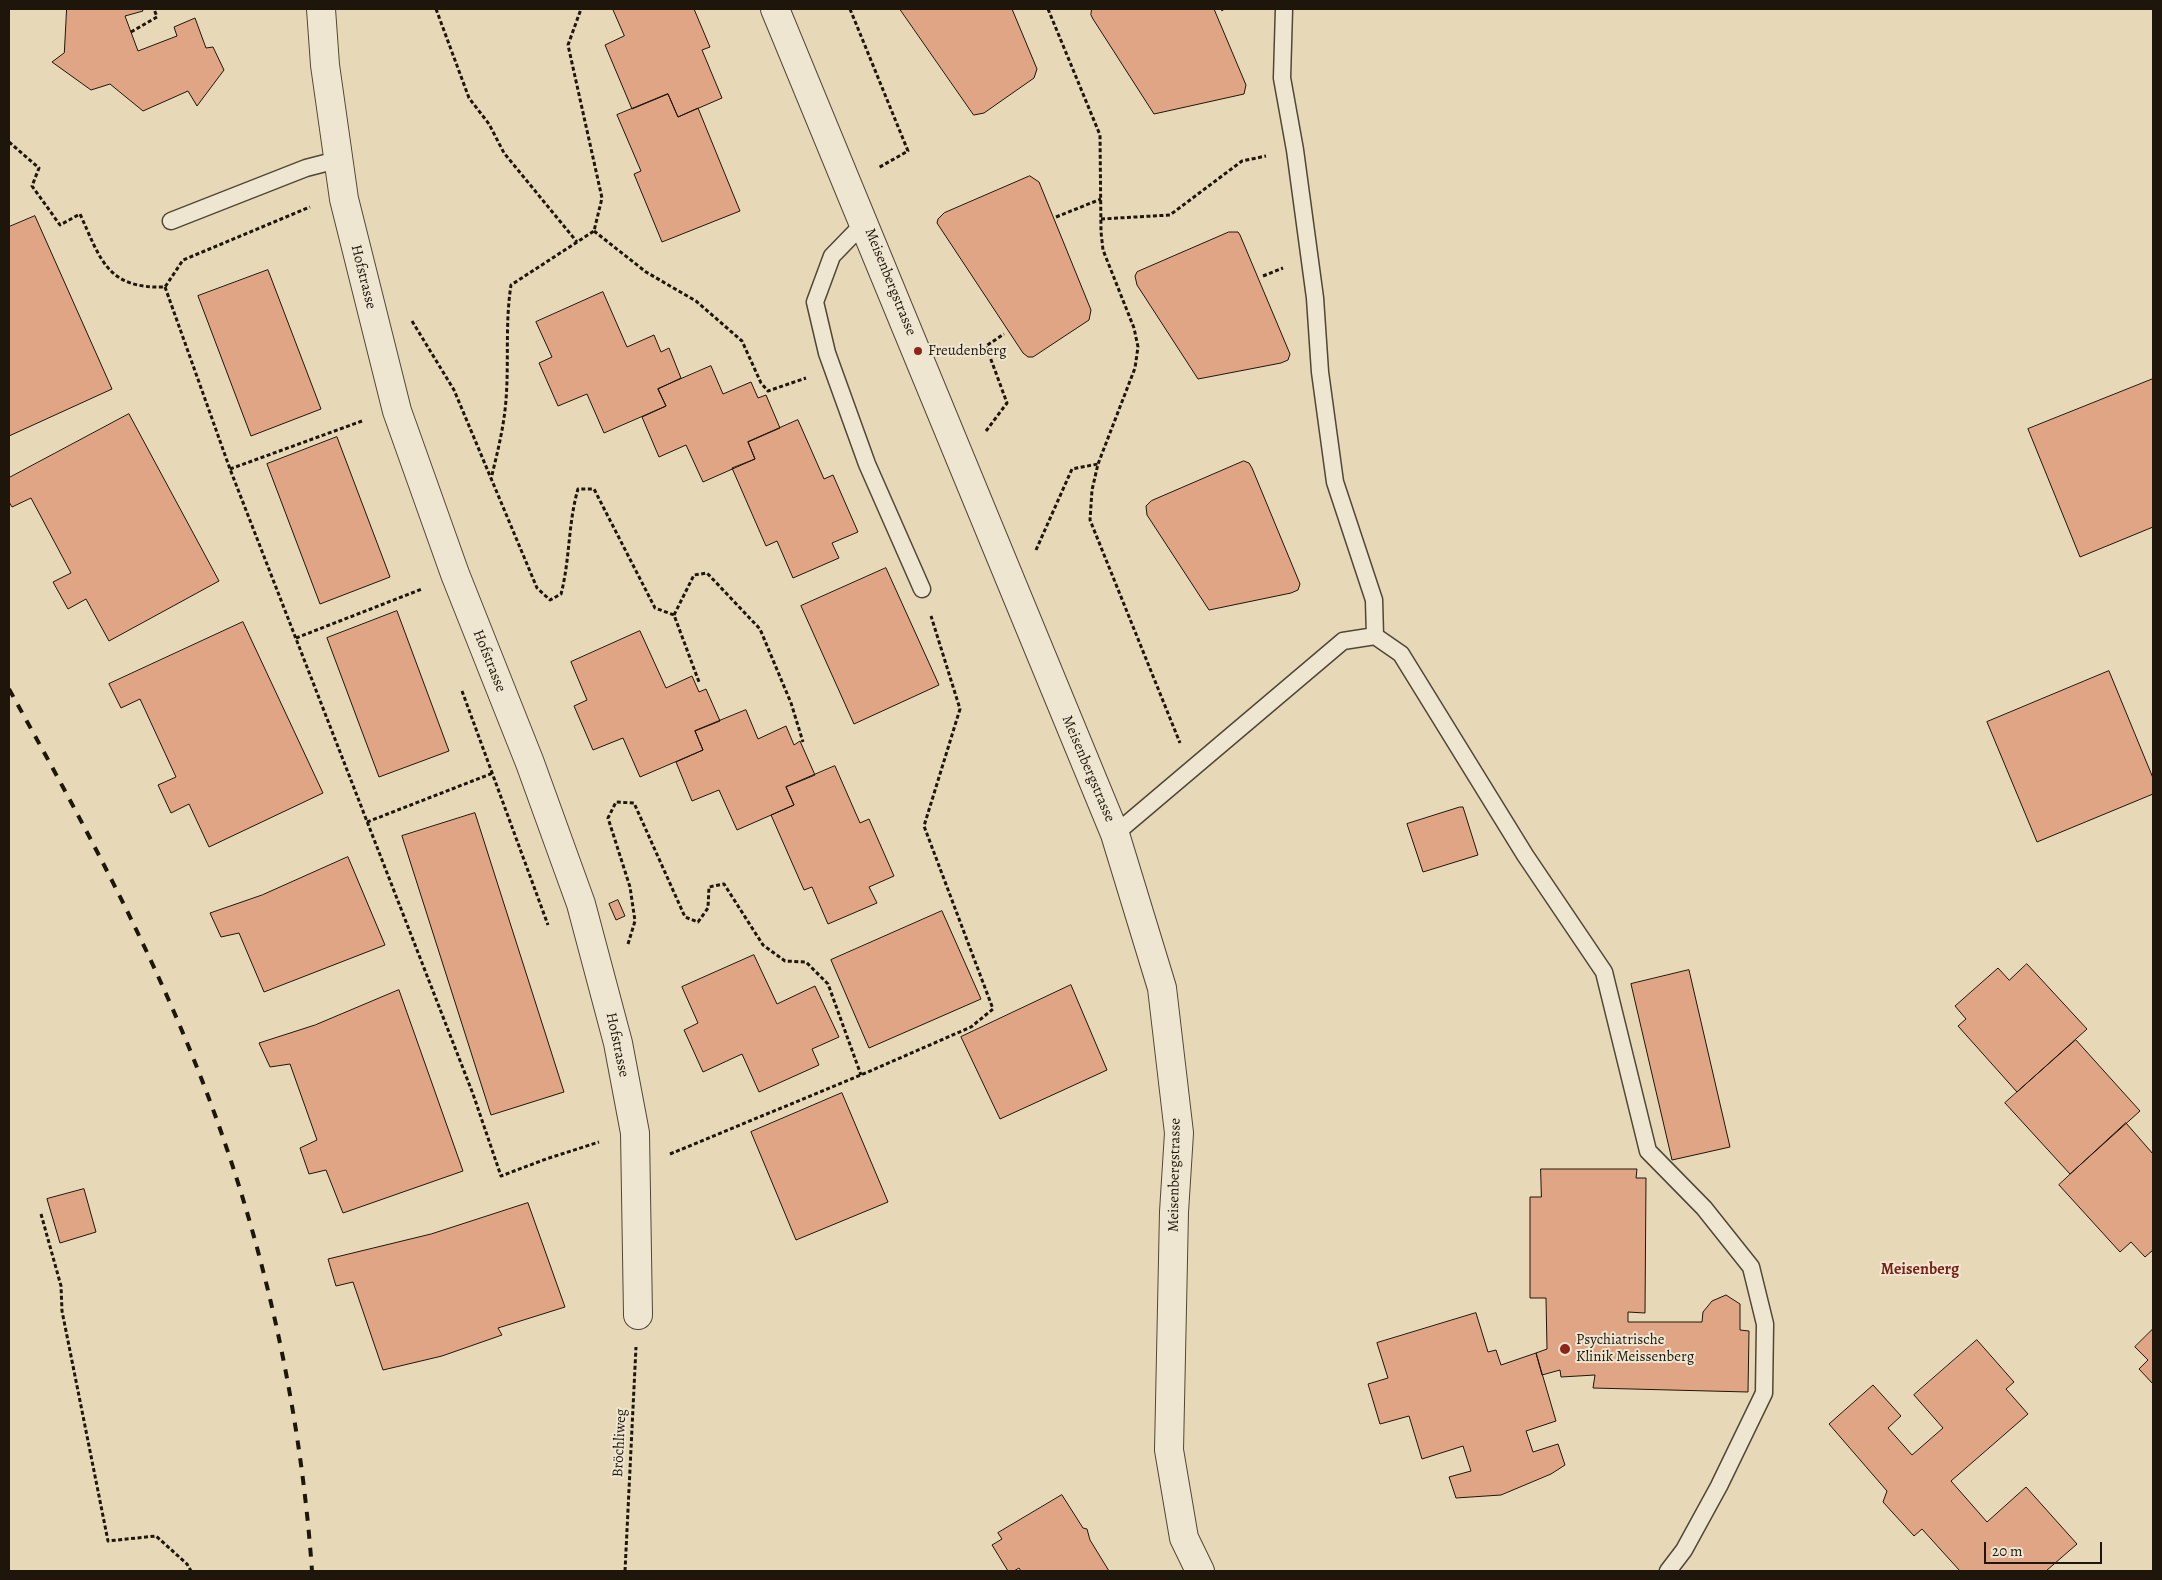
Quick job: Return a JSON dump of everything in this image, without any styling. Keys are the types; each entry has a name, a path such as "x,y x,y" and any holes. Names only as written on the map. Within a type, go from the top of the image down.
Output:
{"street":[{"name":"Hofstrasse","path":"321,9 325,65 344,199 397,411 455,574 530,763 581,904 597,958 620,1052 635,1133 638,1315"},
{"name":"Meisenbergstrasse","path":"775,9 865,222 1013,590 1115,834 1162,988 1179,1133 1174,1212 1169,1450 1184,1538 1200,1571"}],"lane":[{"path":"1284,9 1282,78 1315,298 1320,372 1335,482 1374,600 1375,636"},
{"path":"171,221 306,168 338,160"},
{"path":"865,222 832,256 816,302 827,353 868,464 922,589"},
{"path":"1115,834 1343,641 1375,636 1401,654 1525,855 1604,972 1648,1151 1704,1208 1751,1267 1765,1324 1764,1393 1720,1486 1684,1550 1668,1571"}],"path":[{"path":"131,32 157,17 154,9"},
{"path":"436,9 469,98 489,124 504,153 576,242"},
{"path":"492,476 501,439 506,399 507,311 511,285 594,231 602,198 568,45 581,9"},
{"path":"849,184 908,151 850,9"},
{"path":"1048,9 1100,135 1103,250 1134,328 1138,348 1135,368 1098,464 1092,490 1090,520 1190,769"},
{"path":"9,142 39,168 32,186 60,225 80,214"},
{"path":"1101,219 1170,215 1242,160 1294,150"},
{"path":"1056,216 1101,199"},
{"path":"311,206 313,216"},
{"path":"594,231 646,272 696,301 742,341 761,383 768,391 806,378 803,369"},
{"path":"165,287 230,469 473,1094 501,1176 599,1142"},
{"path":"371,310 385,307 404,309 454,390 492,476 537,588 550,600 561,594 566,577 572,510 578,489 594,489 655,608 674,615"},
{"path":"963,464 1007,403 986,346 1004,334"},
{"path":"360,412 366,430"},
{"path":"230,469 362,421"},
{"path":"1013,590 1032,559 1072,469 1098,464"},
{"path":"699,682 674,615 694,575 707,573 760,629 791,703 803,742"},
{"path":"419,579 426,598"},
{"path":"296,638 422,589"},
{"path":"598,1133 605,1171 637,1168 861,1075 971,1026 994,1008 924,826 960,709 922,589"},
{"path":"461,690 551,932"},
{"path":"367,822 493,773"},
{"path":"597,958 626,948 635,921 630,886 608,818 616,802 634,803 685,917 698,922 708,908 709,887 724,884 763,945 785,961 806,962 828,984 861,1075"},
{"path":"41,1214 61,1286 62,1311 108,1541 156,1536 187,1564 191,1571"},
{"name":"Bröchliweg","path":"624,1571 638,1315"}],"building":[{"path":"67,9 142,9 143,11 125,16 138,51 177,36 174,27 195,18 206,48 213,47 224,70 197,106 188,91 143,111 110,84 91,90 52,62 64,53"},
{"path":"613,9 694,9 710,47 702,50 722,98 678,117 668,94 632,109 605,45 624,36"},
{"path":"900,9 1012,9 1037,69 1034,78 984,113 974,115"},
{"path":"1092,9 1214,9 1246,85 1244,94 1154,114 1093,19 1091,15"},
{"path":"668,94 678,117 698,108 740,211 662,242 634,174 641,171 617,115"},
{"path":"1030,176 1039,182 1091,310 1089,320 1033,357 1028,357 1023,353 937,223 944,213"},
{"path":"35,216 112,389 9,436 9,227"},
{"path":"1229,232 1238,232 1240,235 1290,354 1288,360 1281,363 1198,379 1137,285 1135,276 1137,272"},
{"path":"268,270 321,409 251,436 198,296"},
{"path":"603,292 627,347 654,335 661,352 669,348 681,378 658,389 666,406 604,433 587,394 558,406 539,363 552,357 536,322"},
{"path":"711,366 723,394 751,382 758,398 766,395 780,428 748,442 755,459 703,482 686,445 659,457 642,417 666,406 658,389"},
{"path":"2153,379 2153,527 2080,557 2028,429"},
{"path":"129,414 219,581 109,641 86,599 68,609 53,582 71,573 31,498 12,507 9,502 9,478"},
{"path":"798,420 824,479 833,475 858,532 832,543 839,558 793,578 777,541 766,546 732,468 755,459 748,442"},
{"path":"337,437 390,577 320,604 267,464"},
{"path":"1244,461 1249,463 1252,468 1300,584 1298,590 1291,593 1209,610 1147,515 1146,506 1151,501"},
{"path":"886,568 939,685 854,724 801,606"},
{"path":"397,611 449,751 379,777 327,638"},
{"path":"243,622 323,793 209,847 189,804 171,813 158,785 176,777 140,699 121,708 109,684"},
{"path":"640,631 666,688 692,676 699,692 706,689 720,721 695,731 703,750 640,777 623,738 593,750 574,706 587,700 571,662"},
{"path":"2109,671 2153,778 2153,794 2037,842 1987,722"},
{"path":"746,710 758,739 786,726 794,745 800,741 815,775 786,787 794,805 737,830 719,790 692,801 676,762 703,750 695,731"},
{"path":"835,766 860,823 869,819 894,876 869,887 877,903 828,924 812,887 804,890 771,815 794,805 786,787"},
{"path":"1463,807 1478,855 1423,872 1407,824"},
{"path":"475,813 564,1092 491,1115 402,836"},
{"path":"348,857 385,945 264,992 239,933 221,937 210,913 262,895"},
{"path":"618,900 625,916 616,920 609,904"},
{"path":"942,911 981,999 869,1048 831,960"},
{"path":"754,955 777,1004 815,986 839,1037 812,1049 819,1065 759,1092 742,1054 703,1072 684,1030 698,1023 682,987"},
{"path":"2027,964 2087,1029 2017,1092 1958,1026 1966,1019 1955,1006 1998,968 2009,980"},
{"path":"1689,970 1730,1147 1672,1160 1631,984"},
{"path":"1071,985 1107,1070 1000,1119 961,1037"},
{"path":"399,990 463,1171 343,1213 326,1170 309,1174 300,1148 317,1140 290,1064 270,1067 259,1043 315,1025"},
{"path":"2076,1040 2140,1111 2070,1174 2005,1103"},
{"path":"842,1093 888,1202 796,1240 751,1132"},
{"path":"2126,1123 2153,1154 2153,1250 2145,1257 2131,1242 2120,1252 2059,1185"},
{"path":"1541,1169 1637,1169 1636,1178 1646,1178 1645,1313 1628,1312 1628,1322 1702,1322 1703,1312 1712,1301 1726,1295 1740,1304 1740,1330 1749,1331 1748,1392 1593,1388 1595,1375 1561,1377 1560,1370 1542,1375 1536,1353 1547,1349 1546,1298 1530,1298 1530,1197 1541,1197"},
{"path":"84,1189 96,1232 60,1243 47,1199"},
{"path":"528,1203 565,1307 498,1328 502,1335 442,1356 383,1370 353,1282 336,1286 328,1259 431,1234"},
{"path":"1476,1313 1488,1352 1496,1350 1501,1365 1536,1353 1556,1421 1526,1431 1533,1452 1558,1444 1565,1465 1551,1474 1501,1495 1456,1498 1449,1477 1471,1471 1463,1446 1422,1459 1409,1416 1380,1424 1368,1384 1388,1378 1377,1343"},
{"path":"2153,1329 2153,1384 2139,1369 2148,1360 2135,1347"},
{"path":"1977,1340 2014,1382 2006,1389 2028,1414 1951,1481 1987,1522 2026,1487 2077,1544 2046,1571 1960,1571 1922,1529 1914,1536 1883,1502 1887,1491 1829,1424 1873,1385 1901,1416 1888,1428 1912,1455 1943,1428 1914,1395"},
{"path":"1062,1495 1083,1528 1087,1529 1090,1540 1109,1571 1021,1571 1019,1568 1014,1571 1008,1571 992,1545 1002,1539 998,1533"}],"railway":[{"path":"9,689 134,924 198,1070 241,1191 259,1254 287,1380 298,1443 312,1571"}],"place":[{"name":"Freudenberg","path":"918,351"},
{"name":"Psychiatrische Klinik Meissenberg","path":"1565,1349"}],"district":[{"name":"Meisenberg","path":"1920,1270"}]}
